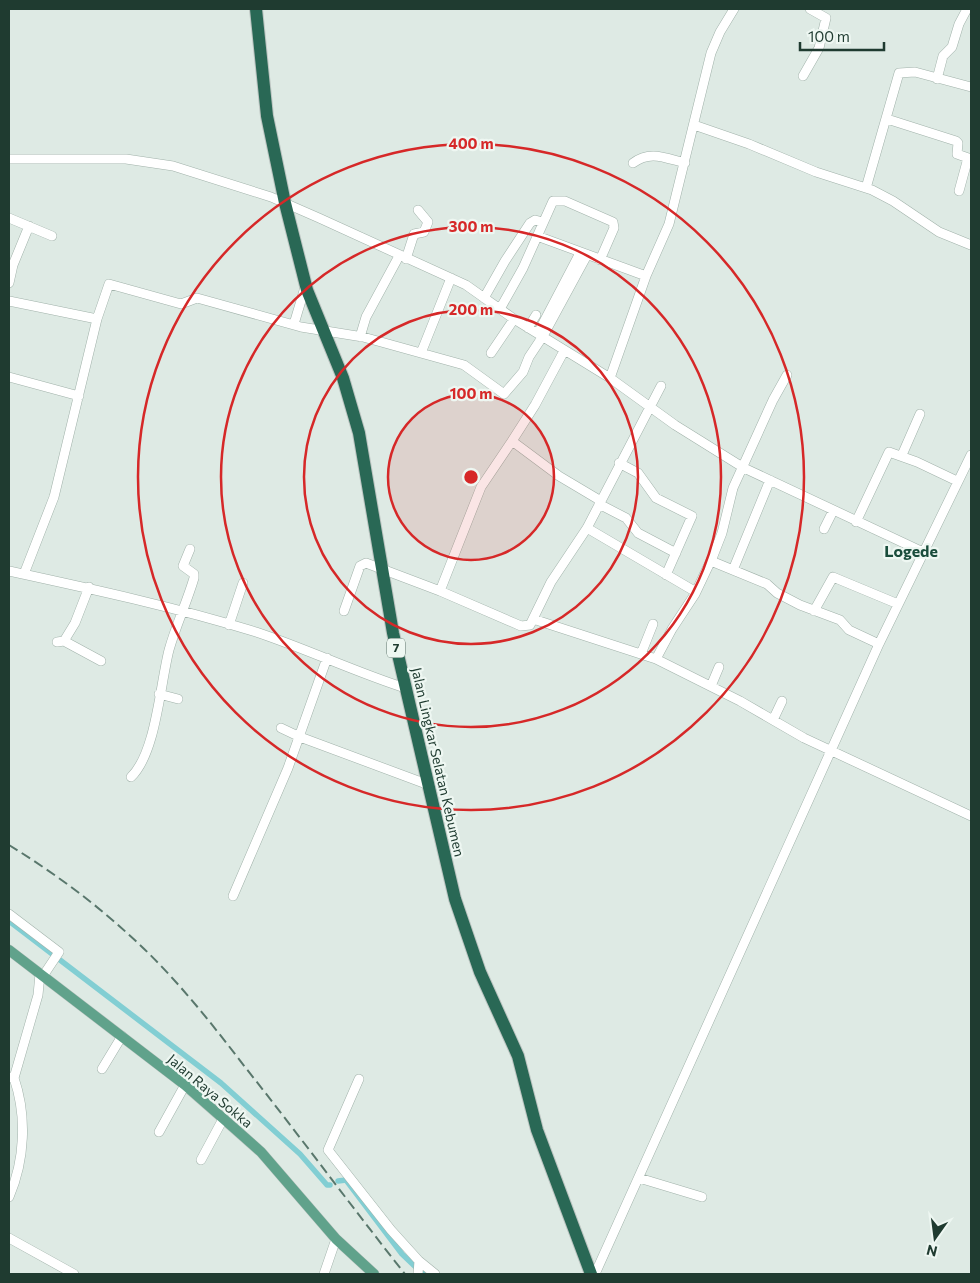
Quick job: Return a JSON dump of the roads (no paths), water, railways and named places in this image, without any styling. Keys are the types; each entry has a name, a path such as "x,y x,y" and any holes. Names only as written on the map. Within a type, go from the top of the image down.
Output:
{"highway":[{"name":"Jalan Lingkar Selatan Kebumen","path":"256,9 267,116 285,204 306,284 322,330 343,378 358,428 382,570 405,688 446,861 466,934 480,972 518,1056 537,1130 591,1274"}],"main road":[{"name":"Jalan Raya Sokka","path":"9,950 185,1085 261,1152 336,1239 369,1272"}],"street":[{"path":"610,378 646,276 667,229 711,53 720,32 734,9"},
{"path":"802,76 819,48 826,18 810,9"},
{"path":"937,79 943,56 952,47 966,9"},
{"path":"866,188 899,73 915,72 971,87"},
{"path":"887,119 956,141 958,143 957,154 970,158 959,191"},
{"path":"694,125 749,144 816,172 866,188 886,197 939,232 971,245"},
{"path":"633,163 641,157 648,155 684,163"},
{"path":"9,159 126,159 173,166 285,204 451,278 564,351 610,378 650,407 744,468 923,552"},
{"path":"500,309 520,273 553,201 558,199 613,222 613,230 600,260"},
{"path":"360,337 366,317 403,258 414,234 425,231 428,222 418,210"},
{"path":"9,218 52,236"},
{"path":"484,298 530,223 535,220 543,222"},
{"path":"9,283 13,265 29,226"},
{"path":"537,236 646,276"},
{"path":"24,574 55,494 97,319 109,284 180,304 197,298 294,324 360,337 421,353 464,365 505,394 523,372 540,335 583,254"},
{"path":"13,265 24,268"},
{"path":"421,353 451,278"},
{"path":"294,324 306,284"},
{"path":"9,301 97,319"},
{"path":"528,328 536,315"},
{"path":"491,353 514,319"},
{"path":"440,591 481,488 535,405 564,351"},
{"path":"656,660 696,592 711,561 722,533 733,488 744,468 773,400 787,375"},
{"path":"9,377 79,396"},
{"path":"344,611 362,564 366,563 440,591 521,626 528,627 551,582 587,528 619,463 661,386"},
{"path":"902,455 920,414"},
{"path":"512,441 559,476 626,518 638,533 676,552"},
{"path":"856,522 890,452 902,455 957,481"},
{"path":"595,1274 879,644 971,455"},
{"path":"619,463 638,473 656,498 692,516 666,575"},
{"path":"733,570 770,480"},
{"path":"824,529 833,511"},
{"path":"587,528 696,592"},
{"path":"131,777 143,763 148,750 169,649 195,576 183,566 190,549"},
{"path":"711,561 767,584 777,593 814,611 840,620 849,630 879,644"},
{"path":"9,571 89,587 183,611 327,658 405,688"},
{"path":"814,611 832,577 898,604"},
{"path":"229,625 243,584"},
{"path":"89,587 75,623 61,642 101,661"},
{"path":"533,620 656,660 711,686 832,750 971,816"},
{"path":"641,654 653,624"},
{"path":"233,896 300,737 327,658"},
{"path":"711,686 719,667"},
{"path":"159,694 178,699"},
{"path":"773,720 782,700"},
{"path":"281,728 300,737 429,785"},
{"path":"9,914 58,951 58,955 42,975 38,995 11,1077 23,1123 22,1142 9,1197"},
{"path":"102,1069 122,1036"},
{"path":"359,1079 328,1150 391,1230 417,1267 435,1274"},
{"path":"159,1132 185,1085"},
{"path":"201,1160 223,1119"},
{"path":"639,1178 702,1198"},
{"path":"9,1238 74,1274"},
{"path":"324,1274 336,1239"}],"waterway":[{"path":"9,921 221,1083 300,1154 327,1185 330,1185"},
{"path":"338,1181 346,1180 402,1254 423,1274"}],"railway":[{"path":"9,845 40,865 99,909 144,948 175,981 218,1032 405,1274"}],"district":[{"name":"Logede","path":"911,551"}]}
